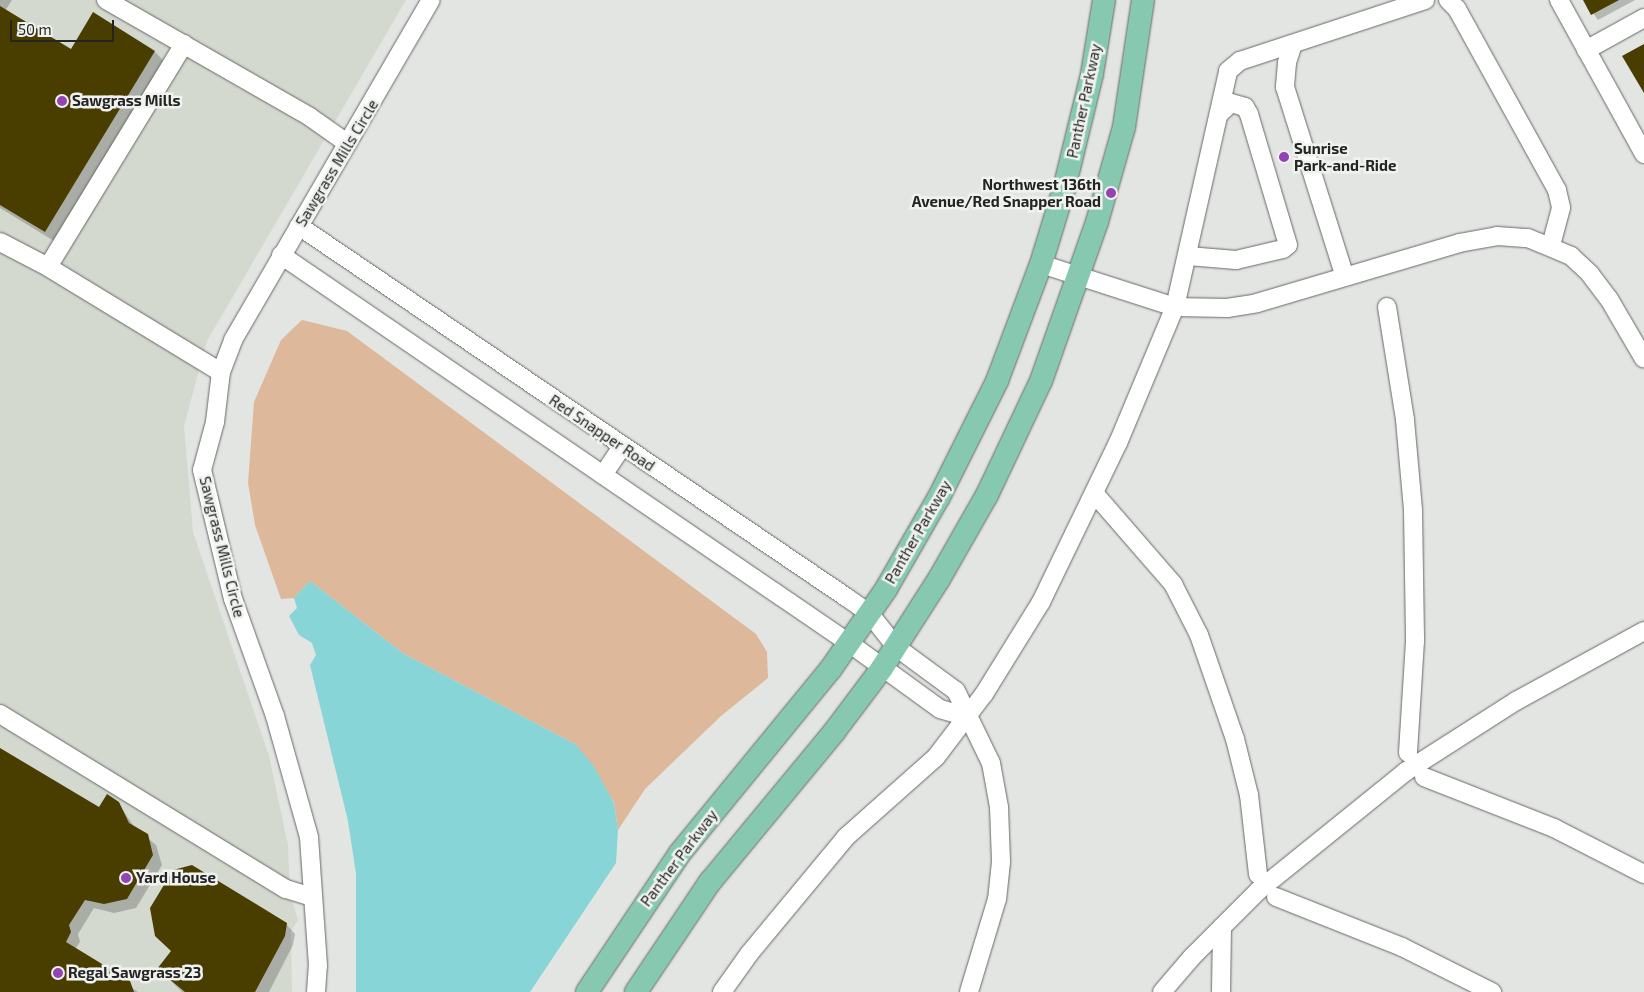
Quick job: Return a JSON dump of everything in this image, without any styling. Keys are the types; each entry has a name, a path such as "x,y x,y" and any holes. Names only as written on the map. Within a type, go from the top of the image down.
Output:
{"main road":[{"name":"Panther Parkway","path":"587,992 680,853 802,706 870,614 922,529 980,418 1041,264 1092,74 1104,0"},
{"path":"636,992 710,882 828,739 882,668 987,495 1041,381 1079,278 1124,127 1143,0"}],"street":[{"path":"106,0 310,117 347,143"},
{"name":"Sawgrass Mills Circle","path":"316,992 318,966 309,837 275,716 233,599 202,470 215,422 221,372 233,340 347,143 371,108 431,0"},
{"path":"722,992 749,954 846,837 936,757 968,718 1041,602 1094,493 1175,307 1188,256 1228,71 1232,66 1293,44 1425,0"},
{"path":"1448,0 1457,9 1557,190 1560,208 1551,245"},
{"path":"1559,0 1644,154"},
{"path":"1586,50 1644,18"},
{"path":"48,267 184,44"},
{"path":"1293,44 1285,88 1345,277"},
{"path":"1188,256 1236,260 1283,249 1288,244 1249,114 1244,107 1231,103 1219,114"},
{"name":"Red Snapper Road","path":"299,226 870,614 896,647 956,691 991,763 999,808 1001,862 997,899 969,992"},
{"path":"1041,264 1079,278 1175,307 1227,308 1257,303 1459,243 1497,236 1528,238 1551,245 1571,256 1590,274 1609,299 1644,359"},
{"path":"0,242 48,267 221,372"},
{"path":"281,255 849,643 940,710 968,718"},
{"path":"1387,307 1405,420 1413,510 1415,641 1408,753"},
{"path":"603,475 622,447"},
{"path":"1094,493 1173,584 1199,635 1237,747 1249,795 1258,874"},
{"path":"1162,992 1222,927 1316,842 1405,772 1532,691 1644,632"},
{"path":"0,714 286,889 313,897"},
{"path":"1424,777 1554,828 1644,874"},
{"path":"1276,897 1402,947 1492,992"},
{"path":"1221,992 1222,927"}],"shaded area":[{"name":"Sawgrass Mills","path":"0,0 406,0 207,341 184,426 193,532 269,756 288,845 290,893 298,920 291,931 292,992 0,992"},
{"path":"302,320 347,331 756,634 767,652 768,678 721,716 645,789 618,830 614,802 575,744 404,654 310,581 294,598 281,599 255,525 248,483 254,402 281,340"}],"water":[{"path":"310,581 404,654 575,744 593,765 614,803 618,830 616,863 530,992 356,992 356,874 348,821 310,665 316,655 312,643 299,635 289,616 297,608 294,598"}],"building":[{"path":"1583,0 1619,0 1591,15"},
{"name":"Sawgrass Mills","path":"0,6 71,49 93,12 155,51 45,232 0,205"},
{"path":"1644,44 1644,93 1622,56"},
{"path":"0,748 99,807 107,794 119,802 129,823 148,834 153,855 127,899 104,904 85,900 69,925 71,932 66,942 130,981 134,992 0,992"},
{"path":"192,865 287,923 285,936 255,992 185,992 157,969 171,951 155,936 150,908 173,870"}],"place":[{"name":"Sawgrass Mills","path":"62,101"},
{"name":"Sunrise Park-and-Ride","path":"1284,157"},
{"name":"Northwest 136th Avenue/Red Snapper Road","path":"1111,193"},
{"name":"Yard House","path":"126,878"},
{"name":"Regal Sawgrass 23","path":"58,973"}]}
